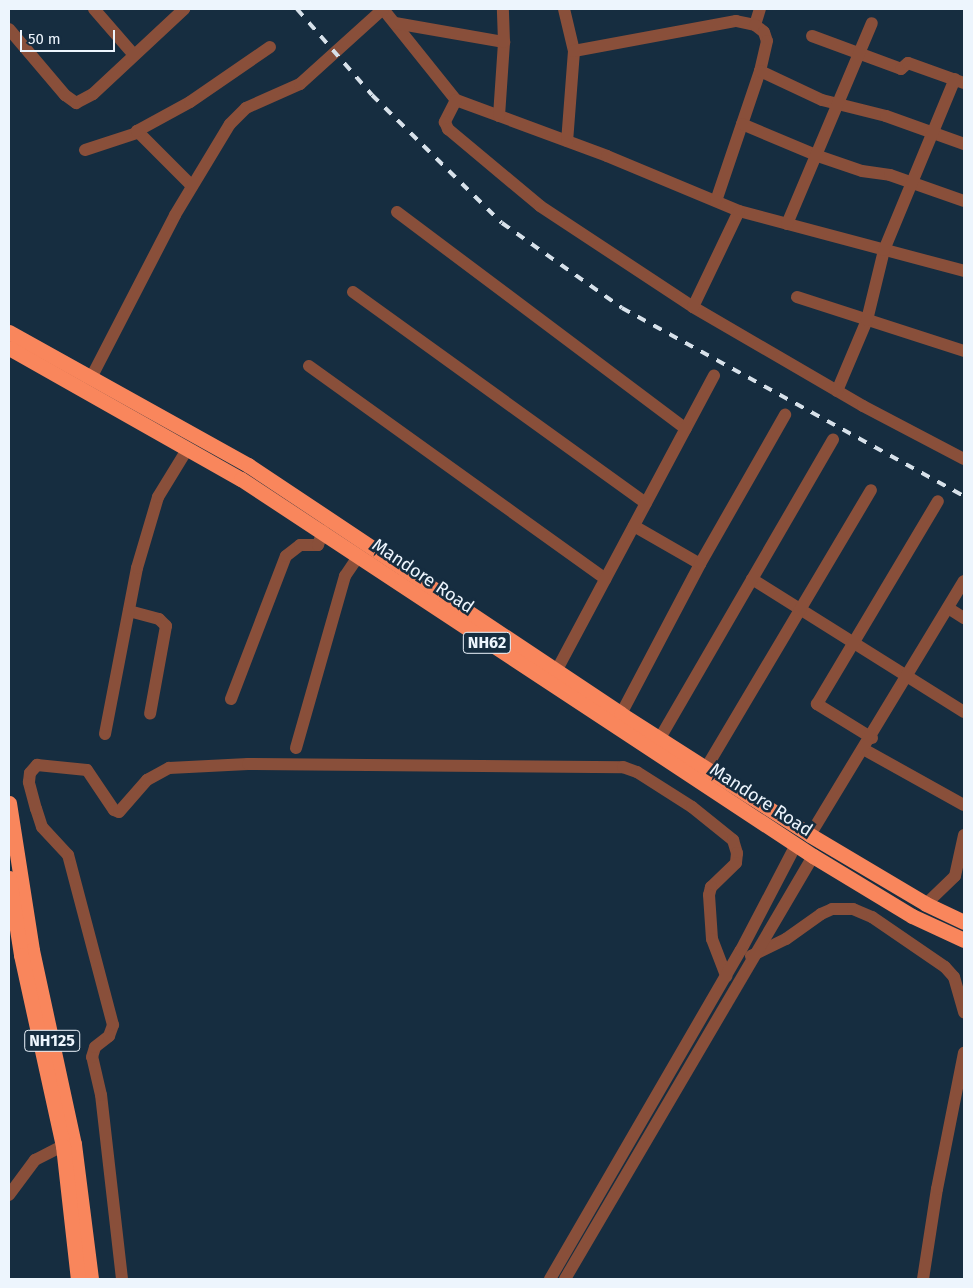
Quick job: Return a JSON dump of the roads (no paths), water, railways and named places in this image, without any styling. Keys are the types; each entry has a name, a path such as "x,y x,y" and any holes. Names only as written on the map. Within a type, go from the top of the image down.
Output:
{"highway":[{"name":"Mandore Road","path":"9,332 92,376 248,465 812,856 912,916 964,940"},
{"name":"Mandore Road","path":"9,348 188,448 554,677 660,738 810,836 926,904 964,922"},
{"name":"NH125","path":"9,803 32,950 74,1144 91,1279"},
{"name":"NH125","path":"9,878 21,955 63,1146 78,1279"}],"street":[{"path":"94,9 134,55"},
{"path":"9,29 65,95 76,103 93,94 184,9"},
{"path":"92,376 192,186 230,124 246,108 300,84 383,9 456,100 567,141 739,211 964,271"},
{"path":"499,116 504,42 503,9"},
{"path":"564,9 574,51 567,141"},
{"path":"754,25 760,9"},
{"path":"574,51 736,21 754,25 764,32 768,41 760,71 716,201"},
{"path":"395,23 504,42"},
{"path":"788,224 840,104 872,23"},
{"path":"812,36 901,69 908,64 960,81 932,133 884,250 867,320 837,391"},
{"path":"85,150 139,135 270,47"},
{"path":"760,71 822,100 886,116 964,144"},
{"path":"456,100 445,122 455,135 540,206 693,307 837,391 964,459"},
{"path":"742,124 818,156 913,183 964,201"},
{"path":"139,135 192,186"},
{"path":"693,307 739,211"},
{"path":"397,212 686,428"},
{"path":"353,292 646,503"},
{"path":"797,297 964,351"},
{"path":"309,366 605,579"},
{"path":"554,677 714,375"},
{"path":"621,714 700,564 785,415"},
{"path":"660,738 833,440"},
{"path":"105,734 137,568 158,497 188,448"},
{"path":"706,768 871,490"},
{"path":"872,738 817,704 852,642 938,501"},
{"path":"634,526 700,564"},
{"path":"231,700 286,556 300,544 318,545 323,531"},
{"path":"296,748 345,576 359,555"},
{"path":"752,579 964,712"},
{"path":"810,836 865,750 964,581"},
{"path":"948,608 964,618"},
{"path":"128,611 159,619 166,626 150,714"},
{"path":"865,750 964,805"},
{"path":"122,1279 101,1095 92,1057 95,1047 109,1036 113,1026 68,855 42,827 36,809 29,782 30,773 37,764 86,770 92,774 114,810 119,812 147,780 169,768 248,764 623,767 637,772 692,806 733,840 737,852 736,863 711,888 709,895 712,939 726,976"},
{"path":"926,904 955,876 964,835"},
{"path":"550,1279 726,976 796,845"},
{"path":"565,1279 751,956 812,856"},
{"path":"751,956 780,943 821,914 832,909 853,909 872,917 945,967 954,977 964,1013"},
{"path":"757,920 769,927"},
{"path":"923,1279 936,1189 964,1053"},
{"path":"9,1195 35,1160 63,1146"}],"railway":[{"path":"297,9 372,95 502,223 622,308 964,496"}]}
